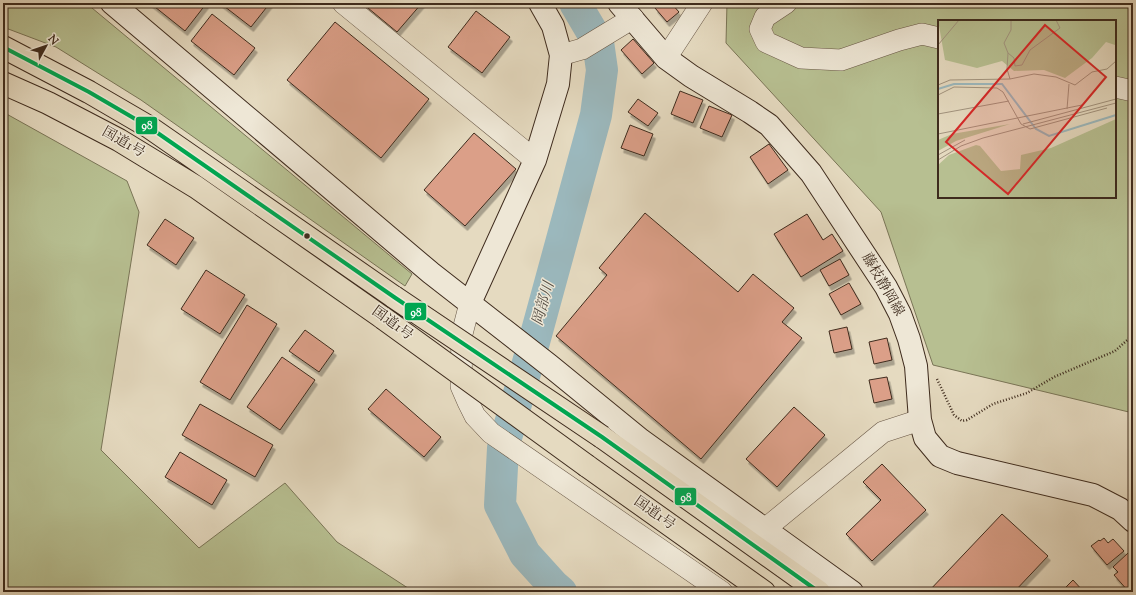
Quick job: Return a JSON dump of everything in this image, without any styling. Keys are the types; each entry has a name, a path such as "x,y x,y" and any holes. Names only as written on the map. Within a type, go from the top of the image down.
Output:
{"highway":[{"name":"国道1号","path":"3,47 89,92 149,127 394,297 602,437 819,592"},
{"name":"国道1号","path":"3,83 48,103 119,140 196,188 383,318 764,592"}],"street":[{"path":"112,3 431,273 549,365 641,440 852,592"},
{"path":"344,3 535,160"},
{"path":"540,3 553,26 561,55 558,84 535,160 470,303 462,334 461,386 475,416 491,433 577,494 722,592"},
{"path":"666,58 702,3"},
{"path":"786,3 765,17 760,29 766,42 801,58 841,60 899,40 922,34 938,38"},
{"path":"561,55 582,49 623,16"},
{"name":"藤枝静岡線","path":"623,16 666,58 691,76 769,125 812,173 889,294 900,314 909,339 916,366 920,420 925,438 940,456 957,463 1093,495 1120,509 1133,521"},
{"path":"1116,87 1133,91"},
{"path":"765,529 882,432 920,420"}],"path":[{"path":"916,366 931,370 937,378 954,415 962,421 967,420 993,404 1027,393 1054,377 1115,350 1133,335"}],"green space":[{"path":"3,3 86,3 412,274 405,286 141,100 56,47 3,27"},
{"path":"727,3 1133,3 1133,413 933,365 881,212 726,43"},
{"path":"3,112 127,181 139,212 101,450 199,548 285,483 337,542 414,592 3,592"}],"building":[{"path":"150,3 205,3 206,4 185,31"},
{"path":"220,3 270,3 251,27"},
{"path":"362,3 422,3 397,32"},
{"path":"661,3 671,3 679,12 667,22 655,8"},
{"path":"476,11 510,37 482,73 448,47"},
{"path":"212,14 255,48 234,75 191,41"},
{"path":"335,22 429,99 381,158 287,80"},
{"path":"633,39 654,63 642,74 621,50"},
{"path":"680,91 703,100 693,123 671,114"},
{"path":"638,99 658,113 648,126 628,112"},
{"path":"709,106 732,115 722,137 700,128"},
{"path":"630,125 653,134 644,156 621,148"},
{"path":"474,133 516,169 465,226 424,190"},
{"path":"769,144 788,170 768,184 750,157"},
{"path":"645,213 738,292 753,274 794,308 782,322 802,338 701,459 556,336 607,275 599,268"},
{"path":"807,214 823,240 832,234 843,251 801,277 774,234"},
{"path":"165,219 194,238 176,265 147,245"},
{"path":"840,259 849,275 829,286 820,270"},
{"path":"206,270 245,295 220,334 181,309"},
{"path":"849,283 861,304 841,315 829,294"},
{"path":"247,305 277,324 230,400 200,382"},
{"path":"847,327 852,349 834,353 829,331"},
{"path":"305,330 334,351 319,372 289,351"},
{"path":"887,338 892,360 874,364 869,342"},
{"path":"282,357 315,380 280,430 247,407"},
{"path":"887,377 892,399 874,403 869,380"},
{"path":"386,389 441,437 424,457 368,409"},
{"path":"200,404 273,445 255,477 182,435"},
{"path":"794,407 825,435 777,487 746,459"},
{"path":"180,452 227,480 212,505 165,477"},
{"path":"882,464 926,510 872,561 846,534 881,500 863,482"},
{"path":"1002,514 1048,556 1014,592 928,592"},
{"path":"1104,538 1108,543 1113,539 1124,551 1107,565 1091,546"},
{"path":"1128,553 1133,558 1133,592 1129,592 1114,575 1118,572 1113,567"},
{"path":"1073,580 1084,592 1061,592"}],"waterway":[{"name":"岡部川","path":"561,592 525,554 500,505 503,448 534,342 596,115 602,70 598,42 575,3"}],"transit line":[{"name":"98","path":"3,47 89,92 149,127 394,297 602,437 819,592"}]}
